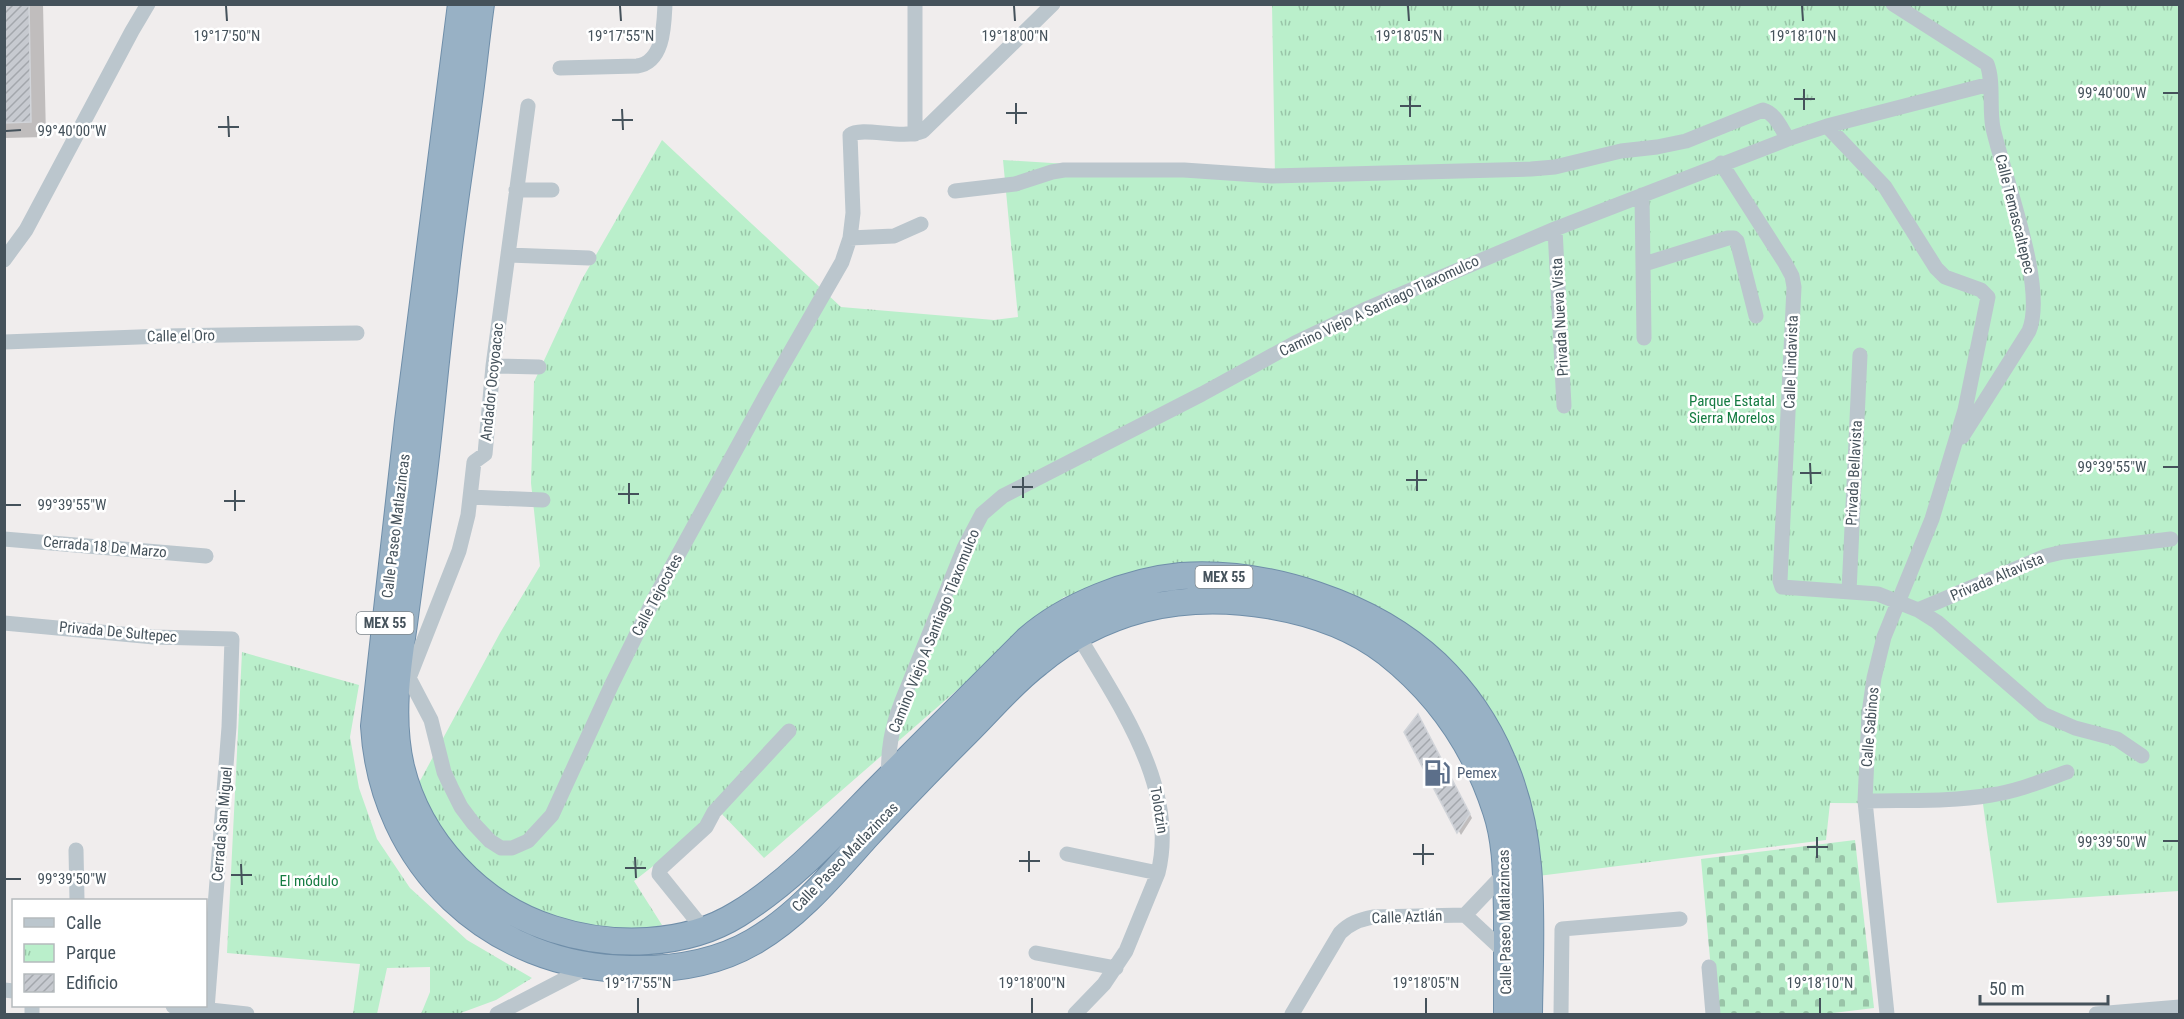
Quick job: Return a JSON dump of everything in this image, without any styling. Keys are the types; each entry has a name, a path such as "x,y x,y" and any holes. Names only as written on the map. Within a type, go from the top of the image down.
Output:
{"highway":[{"name":"Calle Paseo Matlazincas","path":"460,4 375,707 375,742 384,786 402,832 419,861 444,892 479,921 504,937 553,958 590,966 646,969 691,965 713,960 754,941 813,894 895,805 1016,682 1038,663 1078,635 1120,616 1142,610 1182,603 1228,602 1287,609 1354,633 1387,652 1434,697 1465,740 1477,762 1498,816 1506,872 1507,1014"},
{"name":"Calle Paseo Matlazincas","path":"481,4 447,262 396,730 405,784 417,811 429,833 460,872 499,903 544,926 569,934 596,939 652,941 705,931 740,914 770,892 835,833 1041,628 1072,609 1142,583 1182,576 1233,578 1282,586 1346,606 1384,625 1436,663 1480,718 1503,762 1520,812 1526,846 1529,879 1529,1014"}],"street":[{"path":"4,260 26,230 148,4"},
{"path":"560,68 637,66 651,60 662,36 665,4"},
{"path":"915,4 915,134 929,126 1053,4"},
{"name":"Calle Temascaltepec","path":"1893,4 1983,60 1990,71 1991,116 2030,268 2034,293 2034,315 2029,331 1952,452"},
{"name":"Camino Viejo A Santiago Tlaxomulco","path":"895,805 889,778 888,753 893,724 964,548 982,514 1003,496 1202,394 1295,343 1403,293 1555,229 1721,163 1827,126 1990,84"},
{"name":"Andador Ocoyoacac","path":"403,678 454,567 464,533 474,462 485,454 493,366 528,106"},
{"path":"955,191 1015,184 1064,170 1184,170 1280,176 1531,169 1686,141 1763,110 1773,116 1788,139"},
{"path":"1827,126 1885,187 1936,268 1945,277 1986,293 1988,302 1970,392 1952,452"},
{"name":"Calle Tejocotes","path":"403,678 431,720 444,772 472,823 490,841 501,848 520,846 528,841 552,816 612,684 654,599 848,248 854,213 850,135 858,132 915,134"},
{"name":"Calle Lindavista","path":"1721,163 1785,263 1792,276 1794,287 1780,581 1785,588 1849,592"},
{"path":"516,190 552,190"},
{"path":"1642,195 1644,338"},
{"path":"850,238 894,236 921,224"},
{"name":"Privada Nueva Vista","path":"1555,229 1564,406"},
{"path":"1644,264 1734,238 1737,241 1756,316"},
{"path":"508,255 589,258"},
{"name":"Calle el Oro","path":"4,342 165,336 357,333"},
{"name":"Privada Bellavista","path":"1849,592 1860,355"},
{"path":"493,366 539,367"},
{"name":"Calle Sabinos","path":"1887,1014 1865,801 1869,713 1874,678 1884,637 1922,548 1952,452"},
{"path":"470,497 543,500"},
{"name":"Cerrada 18 De Marzo","path":"4,539 206,556"},
{"name":"Privada Altavista","path":"1918,610 2046,556 2171,539"},
{"path":"1849,592 1878,594 1898,600 1918,610 1937,622 2043,714 2075,728 2117,739 2142,756"},
{"name":"Privada De Sultepec","path":"4,623 154,637 232,639"},
{"name":"Tolotzin","path":"1075,1014 1116,968 1135,933 1158,873 1164,828 1150,766 1115,697 1078,635"},
{"name":"Cerrada San Miguel","path":"207,1009 230,727 232,639"},
{"path":"705,931 659,874 660,869 706,827 714,812 789,730"},
{"path":"1865,801 1945,800 1991,795 2030,786 2067,772"},
{"path":"76,850 76,899"},
{"path":"1067,854 1158,873"},
{"path":"1506,872 1466,915 1507,954"},
{"name":"Calle Aztlán","path":"1292,1014 1340,933 1348,925 1373,917 1466,915"},
{"path":"1561,1014 1562,929 1680,919"},
{"path":"1036,953 1116,968"},
{"path":"497,1014 590,966"},
{"path":"1709,967 1713,1014"},
{"path":"190,1007 247,1014"},
{"path":"2096,1014 2180,1007"}],"green space":[{"name":"Parque Estatal Sierra Morelos","path":"1272,5 2179,5 2179,891 1997,903 1983,804 1830,803 1826,840 1507,880 1497,809 1413,661 1216,574 1064,597 764,858 721,813 634,881 662,925 587,943 532,936 477,912 394,829 500,633 540,566 531,483 534,382 581,281 662,140 841,307 994,320 1018,317 1003,160 1275,177"},
{"name":"El módulo","path":"242,652 359,685 350,737 359,788 377,839 410,888 467,940 532,978 496,1000 458,1014 421,1014 430,992 430,967 387,968 377,1014 353,1014 360,964 227,953"},
{"path":"1855,840 1874,1008 1825,1014 1715,1014 1701,859"}],"building":[{"path":"4,4 29,4 31,122 4,123"},
{"name":"Pemex","path":"1418,714 1470,814 1457,833 1404,732"}],"place":[{"name":"Pemex","path":"1437,773"}]}
